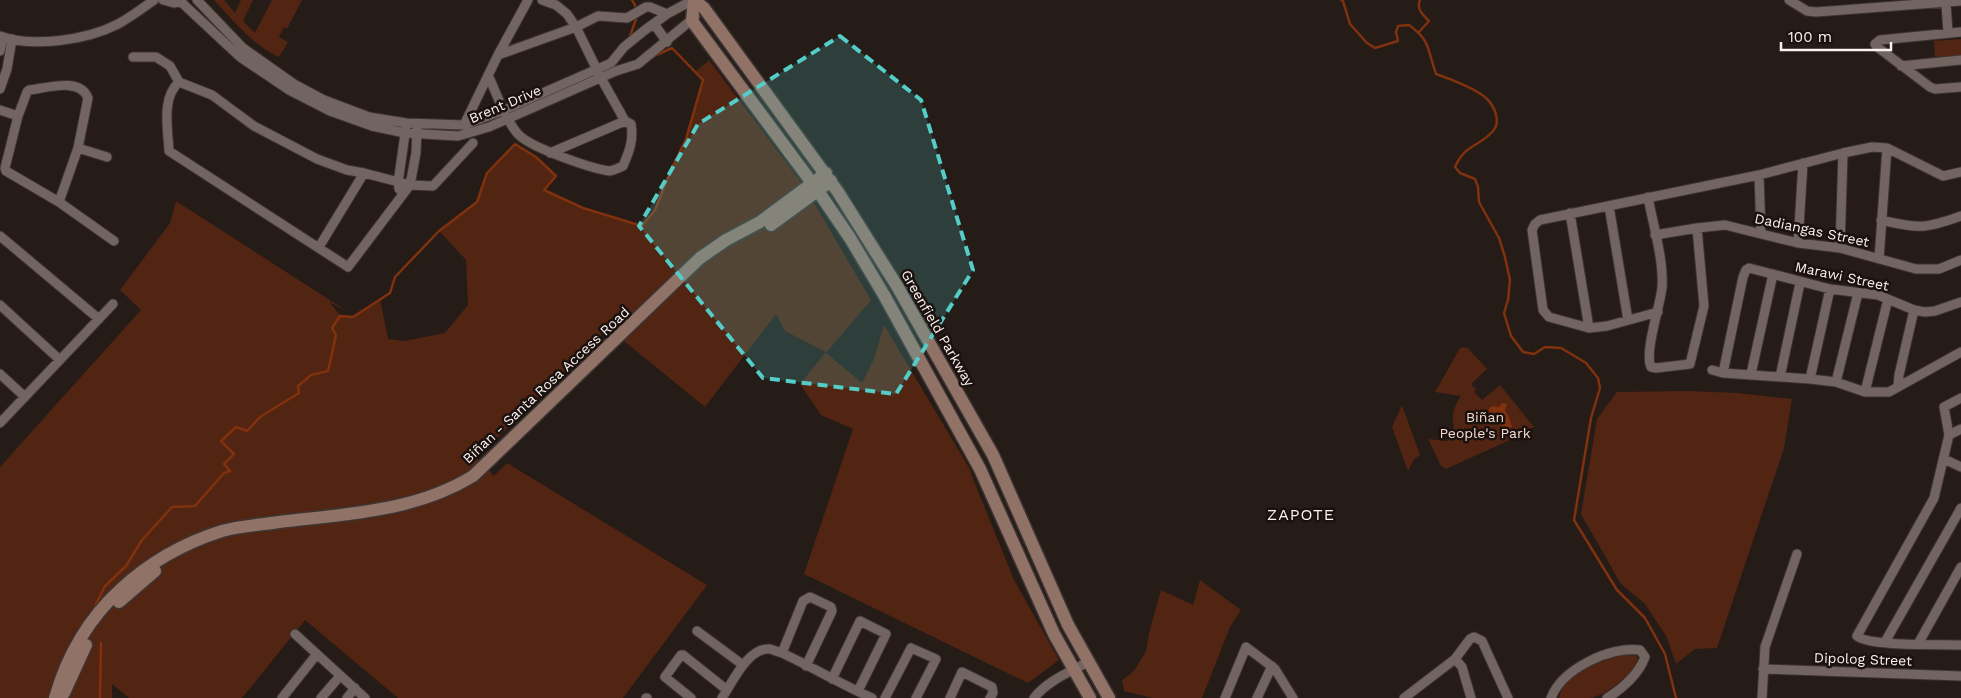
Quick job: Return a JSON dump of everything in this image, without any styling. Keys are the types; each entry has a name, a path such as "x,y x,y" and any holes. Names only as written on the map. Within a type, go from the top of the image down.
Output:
{"main road":[{"path":"696,2 692,21 815,188 850,238 879,287 980,470 1050,625 1090,698"},
{"name":"Greenfield Parkway","path":"696,2 739,55 828,177 898,286 993,455 1068,625 1109,698"},
{"path":"733,78 739,55"},
{"name":"Biñan - Santa Rosa Access Road","path":"55,698 63,672 85,639 109,612 123,598 164,565 190,551 246,530 402,514 454,495 475,478 636,326 706,263 733,244 777,221 828,177"},
{"path":"1024,565 1038,559"},
{"name":"Biñan - Santa Rosa Access Road","path":"63,698 85,639"}],"street":[{"path":"5,37 32,41 58,40 90,34 118,24 154,0"},
{"path":"163,0 169,3 181,1"},
{"name":"Brent Drive","path":"197,0 243,48 292,87"},
{"path":"464,125 498,55 528,0"},
{"path":"488,75 517,134 550,153 610,171 623,166 631,146 633,134 631,124 625,121 568,14 556,5 542,0"},
{"path":"1789,0 1807,11 1816,12 1878,4 1961,2"},
{"name":"Brent Drive","path":"181,1 240,57 330,111 372,126 405,128 417,124 464,125 599,74 638,64 692,21"},
{"name":"Brent Drive","path":"405,128 416,135 466,135 509,119 599,74 624,47 667,14 696,2"},
{"path":"1946,3 1948,33"},
{"path":"498,55 576,27 598,16 627,18 646,7 667,14"},
{"path":"210,30 218,22"},
{"path":"654,24 667,42"},
{"path":"1961,32 1877,41 1876,46 1930,87 1935,89 1961,87"},
{"path":"0,51 5,37"},
{"path":"0,89 7,68 5,37"},
{"path":"133,57 156,57 170,66 179,82 212,95 254,126 317,159 347,170 398,183 433,186 473,143"},
{"path":"1901,66 1961,60"},
{"path":"179,82 172,88 167,106 169,150 348,267 410,185 416,153 417,124"},
{"path":"59,202 78,148 88,98 86,92 80,87 72,85 30,90 18,116 6,171 59,202 114,241"},
{"path":"0,110 18,116"},
{"path":"550,153 625,121"},
{"path":"401,196 398,183 405,128"},
{"path":"1658,312 1607,326 1588,328 1548,316 1543,310 1532,230 1535,224 1540,220 1570,213 1760,175 1843,152 1872,147 1887,148 1943,176 1961,172"},
{"path":"78,148 108,157"},
{"path":"1879,259 1887,148"},
{"path":"1840,248 1843,152"},
{"path":"1798,243 1803,163"},
{"path":"318,247 364,173"},
{"path":"1760,175 1761,233"},
{"path":"1648,197 1662,286 1651,341 1650,367 1690,364 1704,306 1697,228"},
{"path":"1609,206 1628,320"},
{"path":"1570,213 1588,328"},
{"path":"1881,220 1920,228 1961,216"},
{"name":"Dadiangas Street","path":"1655,235 1725,225 1798,243 1840,248 1916,269 1939,269 1961,260"},
{"path":"0,236 99,319"},
{"name":"Marawi Street","path":"1723,373 1743,276 1746,270 1752,268 1800,283 1878,295 1914,310 1926,312 1935,311 1961,302"},
{"path":"1751,374 1773,274"},
{"path":"1780,376 1800,283"},
{"path":"1810,379 1830,289"},
{"path":"1836,382 1858,293"},
{"path":"1865,392 1888,299"},
{"path":"0,423 113,304"},
{"path":"0,305 60,360"},
{"path":"1898,386 1914,310"},
{"path":"1712,370 1723,373 1780,376 1836,382 1865,392 1889,392 1961,352"},
{"path":"0,374 25,397"},
{"path":"1959,642 1918,644 1861,639 1857,636 1934,498 1949,435 1944,407 1961,398"},
{"path":"1949,435 1961,429"},
{"path":"1944,459 1961,467"},
{"path":"1885,642 1961,508"},
{"path":"1762,698 1764,647 1797,554"},
{"path":"1918,644 1961,567"},
{"path":"782,653 803,601 806,598 810,597 831,607 832,611 806,666"},
{"path":"832,679 860,622 886,634 858,691"},
{"path":"697,631 743,665"},
{"path":"295,634 365,698"},
{"path":"1406,698 1455,659 1470,639 1478,637 1482,641 1508,698"},
{"path":"1225,698 1246,647 1272,666 1293,698"},
{"path":"885,698 911,648 936,659 916,698"},
{"path":"691,698 665,677 681,656 683,655 724,694 743,665 759,652 770,649 782,653 872,698"},
{"path":"1551,698 1561,682 1594,658 1617,650 1640,650 1645,657 1635,674 1607,698"},
{"path":"282,698 317,654"},
{"path":"1455,659 1462,667 1471,698"},
{"path":"1034,698 1057,679 1088,662"},
{"path":"1257,698 1272,666"},
{"name":"Dipolog Street","path":"1763,669 1961,676"},
{"path":"950,698 962,672 992,687 993,693 990,698"},
{"path":"321,698 340,676"},
{"path":"347,698 354,688"}],"highlighted area":[{"path":"840,36 921,100 973,270 896,394 763,378 639,226 698,124"}],"green space":[{"path":"214,0 224,0 235,13 241,0 253,0 243,21 255,33 272,0 302,0 287,29 284,27 279,37 288,42 279,57 252,39"},
{"path":"1961,39 1961,56 1935,58 1934,41"},
{"path":"709,60 804,186 871,300 826,353 862,383 874,359 884,325 968,466 1014,580 1059,660 1028,683 804,574 853,429 821,415 800,384 826,352 785,331 776,314 705,407 608,328 477,458 494,476 507,463 707,585 623,698 398,698 305,620 242,698 129,698 112,684 112,698 0,698 0,467 141,310 120,290 170,223 176,201 350,313 329,302 341,316 353,317 380,299 388,339 404,341 445,333 468,305 466,260 439,231 477,202 487,173 515,144 536,157 556,176 545,190 583,208 642,226 655,210 686,139 703,80 695,72"},
{"name":"Biñan People's Park","path":"1460,348 1468,348 1487,369 1471,384 1476,390 1474,392 1482,400 1500,385 1534,427 1446,469 1441,466 1428,439 1448,441 1449,433 1454,427 1454,411 1461,396 1435,392"},
{"path":"1688,391 1737,393 1792,399 1784,448 1717,648 1695,649 1676,664 1666,636 1645,604 1621,584 1581,514 1597,419 1617,392"},
{"path":"1402,405 1420,455 1414,459 1408,471 1392,427"},
{"path":"1200,580 1241,610 1230,627 1202,698 1152,698 1124,691 1122,680 1134,671 1146,651 1161,590 1193,605"},
{"path":"1622,654 1636,655 1638,659 1631,671 1611,689 1590,698 1559,698 1562,690 1575,676 1594,664"}],"shaded area":[{"path":"1502,403 1507,404 1505,411 1512,426 1506,434 1500,423 1499,416 1490,415 1489,408 1493,406 1499,407"}],"waterway":[{"path":"632,0 636,7"},
{"path":"1341,0 1343,1 1350,24 1367,43 1375,48 1398,41 1396,32 1398,26 1409,25 1425,41 1436,74 1477,92 1487,99 1495,110 1497,123 1493,131 1463,154 1455,167 1460,173 1475,179 1478,187 1479,202 1499,238 1510,280 1508,300 1504,313 1511,336 1523,352 1534,354 1545,347 1561,348 1586,363 1598,378 1600,388 1591,418 1574,520 1617,590 1645,618 1665,654 1676,698"},
{"path":"1419,32 1429,21 1422,14 1419,6 1420,0"},
{"path":"629,39 636,19"},
{"path":"95,606 105,586 126,566 142,540 172,507 195,506 224,473 230,471 224,464 234,454 221,441 236,427 247,431 260,417 299,393 298,386 311,375 328,371 336,335 332,328 340,316 353,317 390,293 395,277 439,231 477,202 487,173 515,144 536,157 556,176 544,190 583,208 642,226 655,210 686,139 703,80 672,48 652,57"},
{"path":"100,698 101,643"}],"district":[{"name":"ZAPOTE","path":"1301,514"}]}
